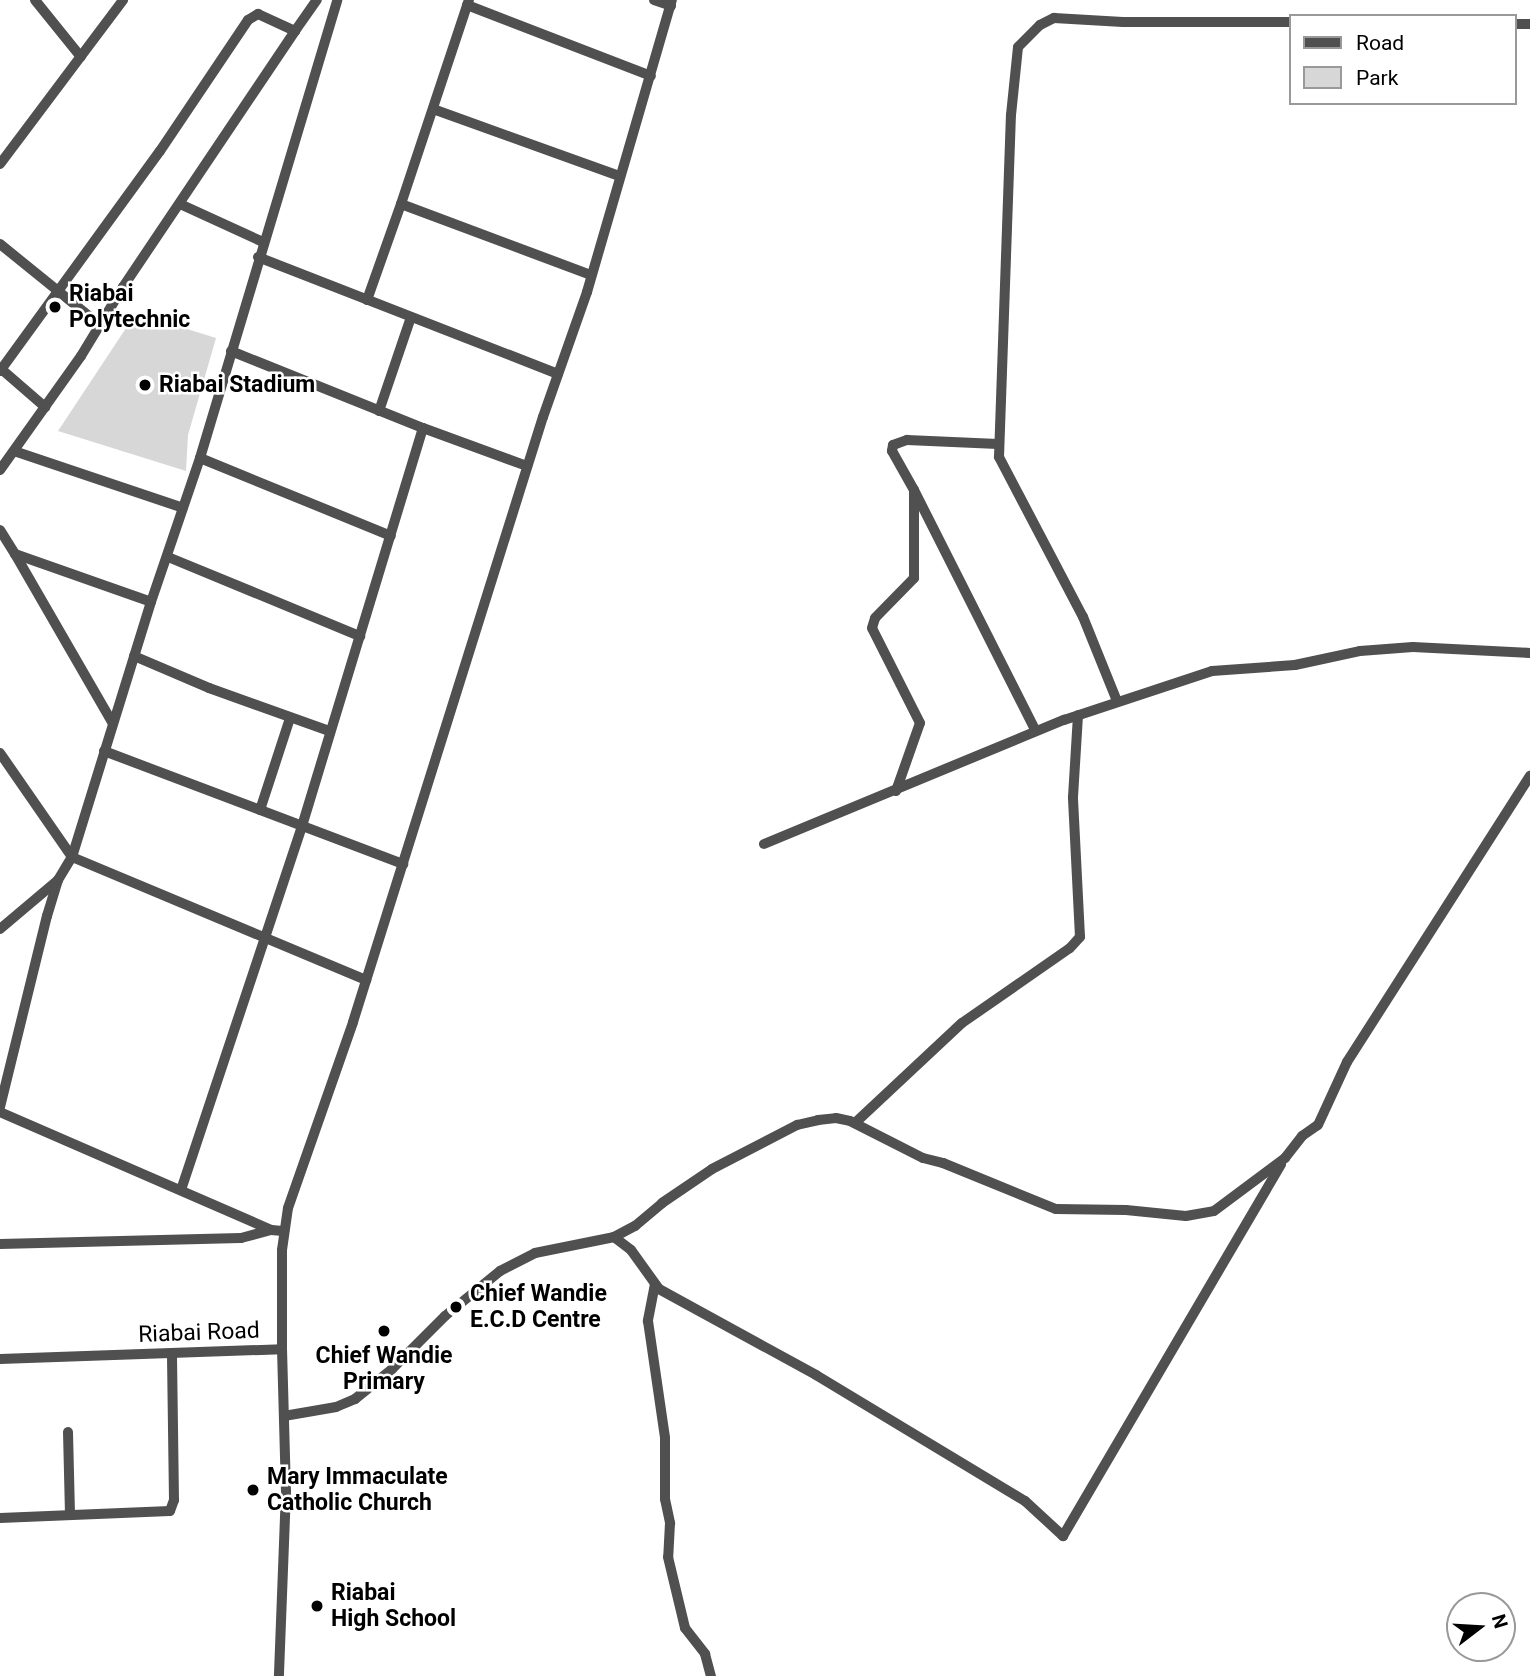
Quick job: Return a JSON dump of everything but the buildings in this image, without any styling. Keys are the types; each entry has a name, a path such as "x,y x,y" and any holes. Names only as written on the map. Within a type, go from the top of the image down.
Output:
{"street":[{"path":"36,0 81,57"},
{"path":"0,164 123,0"},
{"path":"0,470 317,0"},
{"path":"271,1230 0,1110 58,880 72,857 112,723 200,458 337,0"},
{"path":"282,1349 283,1231 288,1208 366,980 527,466 591,275 671,3 654,0"},
{"path":"367,300 468,3 651,76"},
{"path":"45,407 0,370 160,151 248,20 258,15 295,31"},
{"path":"1117,701 1083,617 1001,464 998,444 1011,115 1018,47 1040,25 1054,18 1123,22 1288,22"},
{"path":"433,109 619,176"},
{"path":"180,204 263,242"},
{"path":"401,204 591,275"},
{"path":"0,244 100,325"},
{"path":"258,257 558,374"},
{"path":"379,411 411,317"},
{"path":"231,351 379,411 527,466"},
{"path":"181,1189 302,826 423,428"},
{"path":"998,444 898,441 892,451 1036,731"},
{"path":"14,451 183,508"},
{"path":"200,458 391,536"},
{"path":"896,791 920,723 872,623 914,578 914,490"},
{"path":"0,530 112,723"},
{"path":"15,554 151,602"},
{"path":"168,557 360,636"},
{"path":"764,844 1077,715 1117,701 1136,698 1212,671 1295,665 1360,651 1413,647 1530,653"},
{"path":"134,656 290,718 330,731"},
{"path":"855,1123 962,1023 1070,948 1080,937 1073,797 1077,715"},
{"path":"260,810 290,718"},
{"path":"104,751 403,864"},
{"path":"0,753 72,857 366,980"},
{"path":"614,1237 631,1250 655,1284 679,1302 816,1375 1026,1501 1063,1536 1285,1157 1302,1136 1318,1125 1347,1062 1530,775"},
{"path":"0,929 58,880"},
{"path":"284,1416 336,1406 355,1399 392,1369 444,1316 500,1271 535,1253 614,1237 635,1226 662,1203 712,1169 787,1130 836,1118 855,1123 923,1158 1066,1211 1126,1210 1186,1216 1214,1211 1285,1157"},
{"path":"0,1244 241,1238 271,1230 283,1231"},
{"path":"655,1284 648,1321 665,1438 665,1499 670,1523 668,1557 685,1628 705,1654 711,1676"},
{"name":"Riabai Road","path":"0,1359 282,1349 286,1492 279,1676"},
{"path":"0,1518 165,1513 173,1508 172,1354"},
{"path":"68,1432 70,1515"}],"green space":[{"name":"Riabai Stadium","path":"136,313 216,338 188,435 186,471 58,431"}],"place":[{"name":"Riabai Polytechnic","path":"55,307"},
{"name":"Riabai Stadium","path":"145,385"},
{"name":"Chief Wandie E.C.D Centre","path":"456,1307"},
{"name":"Chief Wandie Primary","path":"384,1331"},
{"name":"Mary Immaculate Catholic Church","path":"253,1490"},
{"name":"Riabai High School","path":"317,1606"}]}
